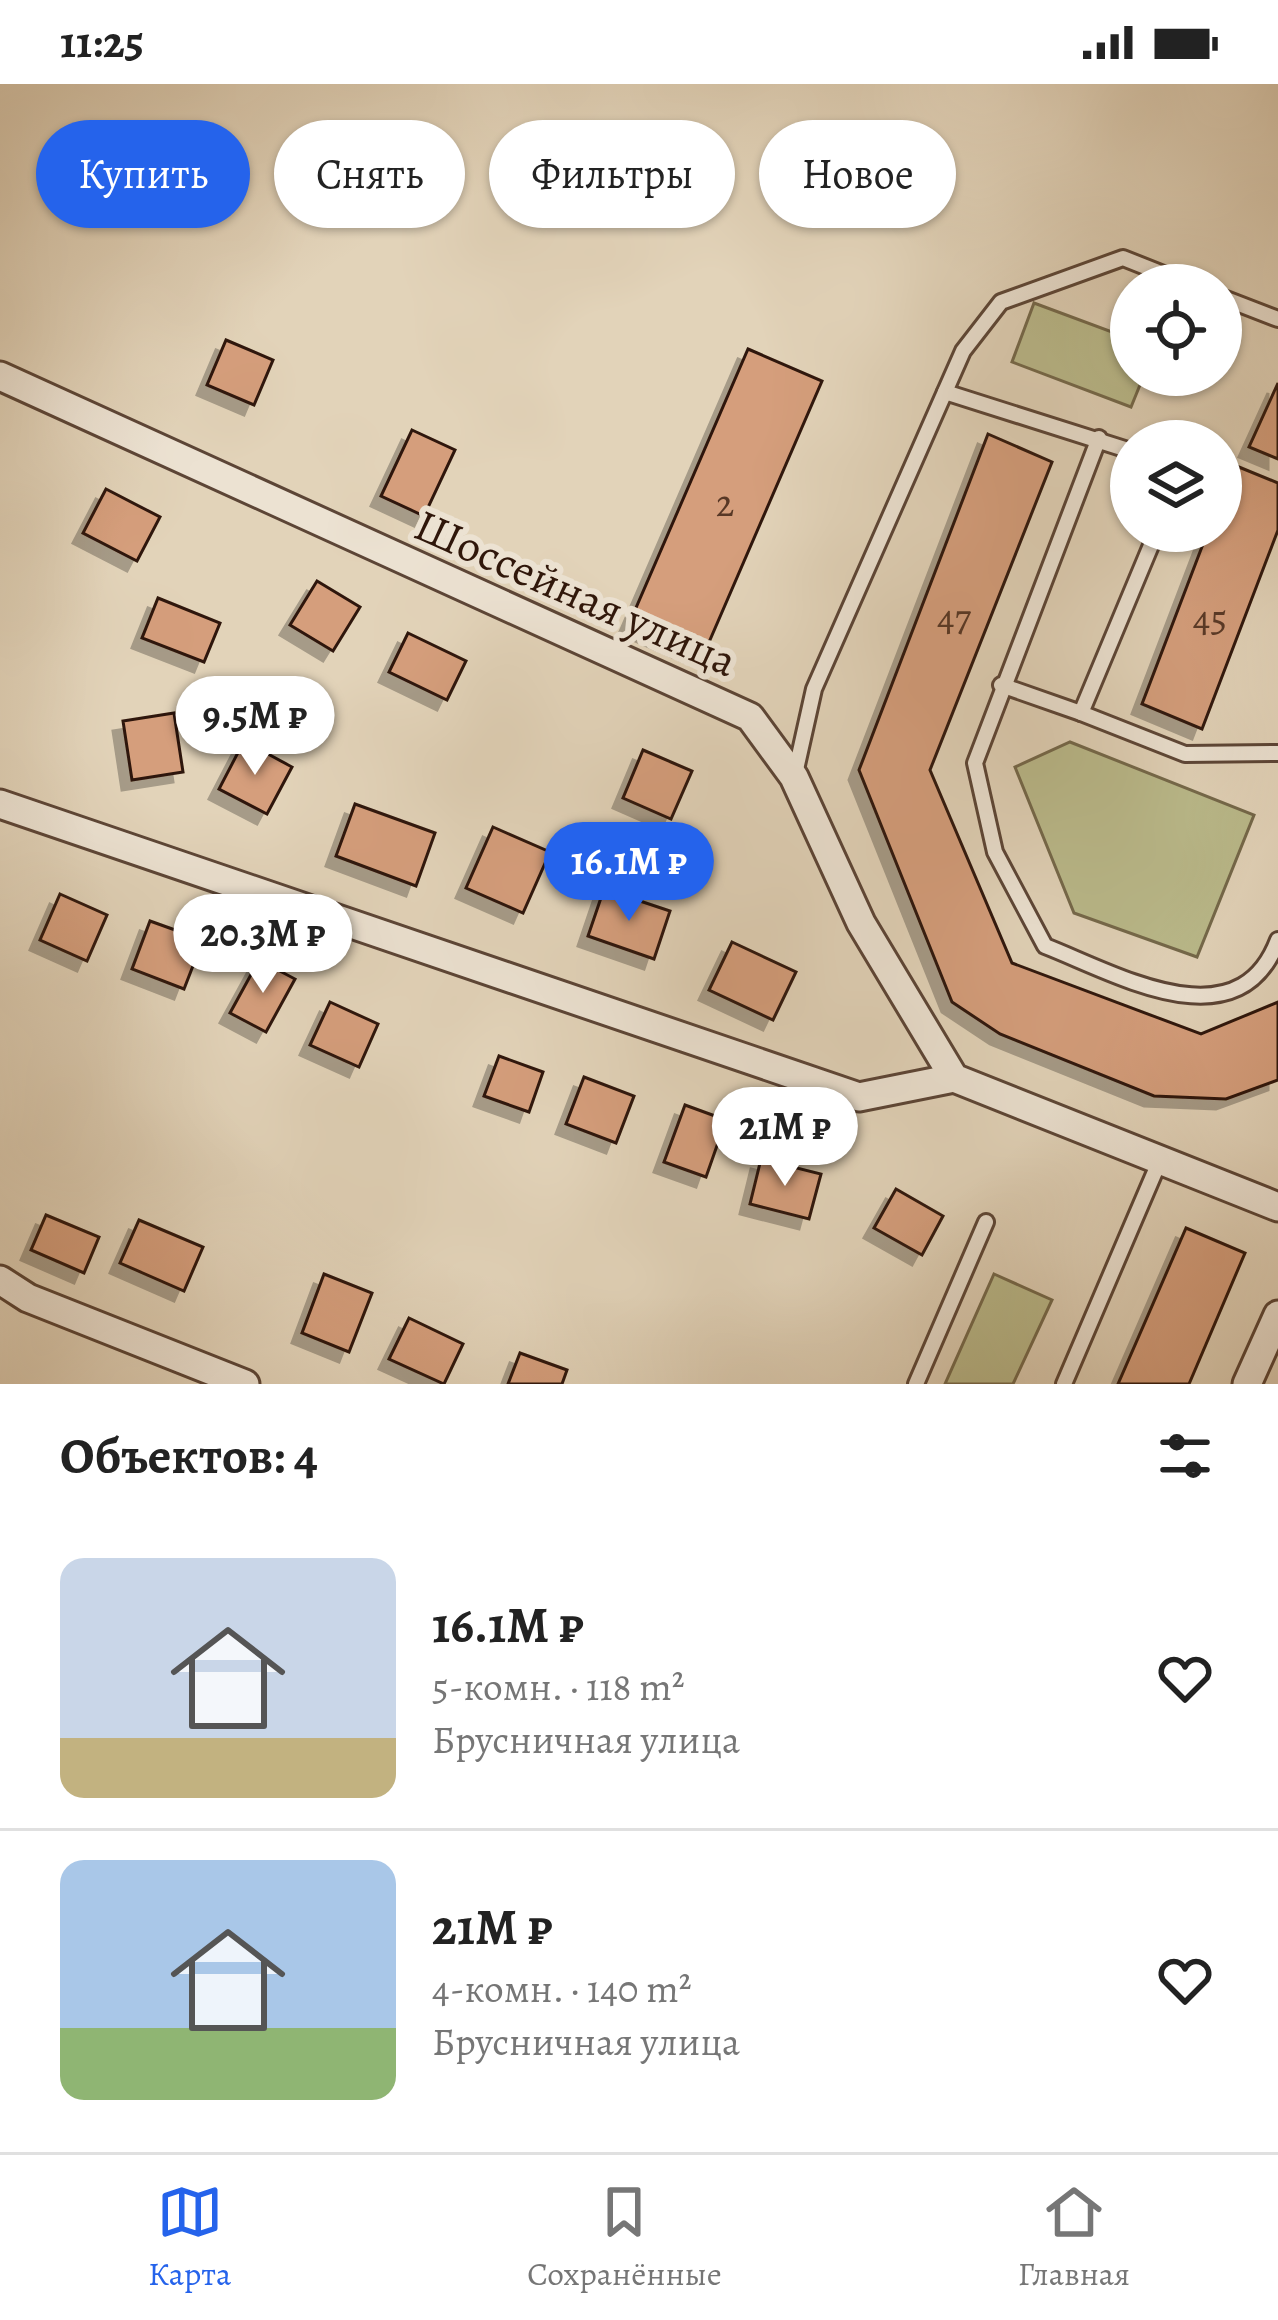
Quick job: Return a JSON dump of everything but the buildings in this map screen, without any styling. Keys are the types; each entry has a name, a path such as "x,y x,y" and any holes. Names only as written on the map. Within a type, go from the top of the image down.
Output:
{"street":[{"name":"Шоссейная улица","path":"0,376 750,717 794,777 861,923 955,1078"},
{"path":"0,804 859,1097 955,1078 1278,1207"},
{"path":"0,1280 28,1298 245,1384"},
{"path":"1247,1384 1278,1315"}],"lane":[{"path":"794,777 814,689 963,351 1001,302 1123,258 1138,264"},
{"path":"1242,305 1278,319"},
{"path":"945,392 1110,442"},
{"path":"1099,438 975,763 995,852 1045,946 1180,999 1227,993 1270,962 1278,940"},
{"path":"1081,713 1147,552"},
{"path":"1001,685 1185,754 1278,753"},
{"path":"1064,1384 1160,1160"},
{"path":"916,1384 986,1222"}],"green space":[{"path":"1034,303 1110,331 1110,396 1135,396 1131,407 1012,362"},
{"path":"1070,742 1254,815 1197,957 1074,913 1015,767"},
{"path":"994,1274 1052,1300 1013,1384 945,1384"}]}
